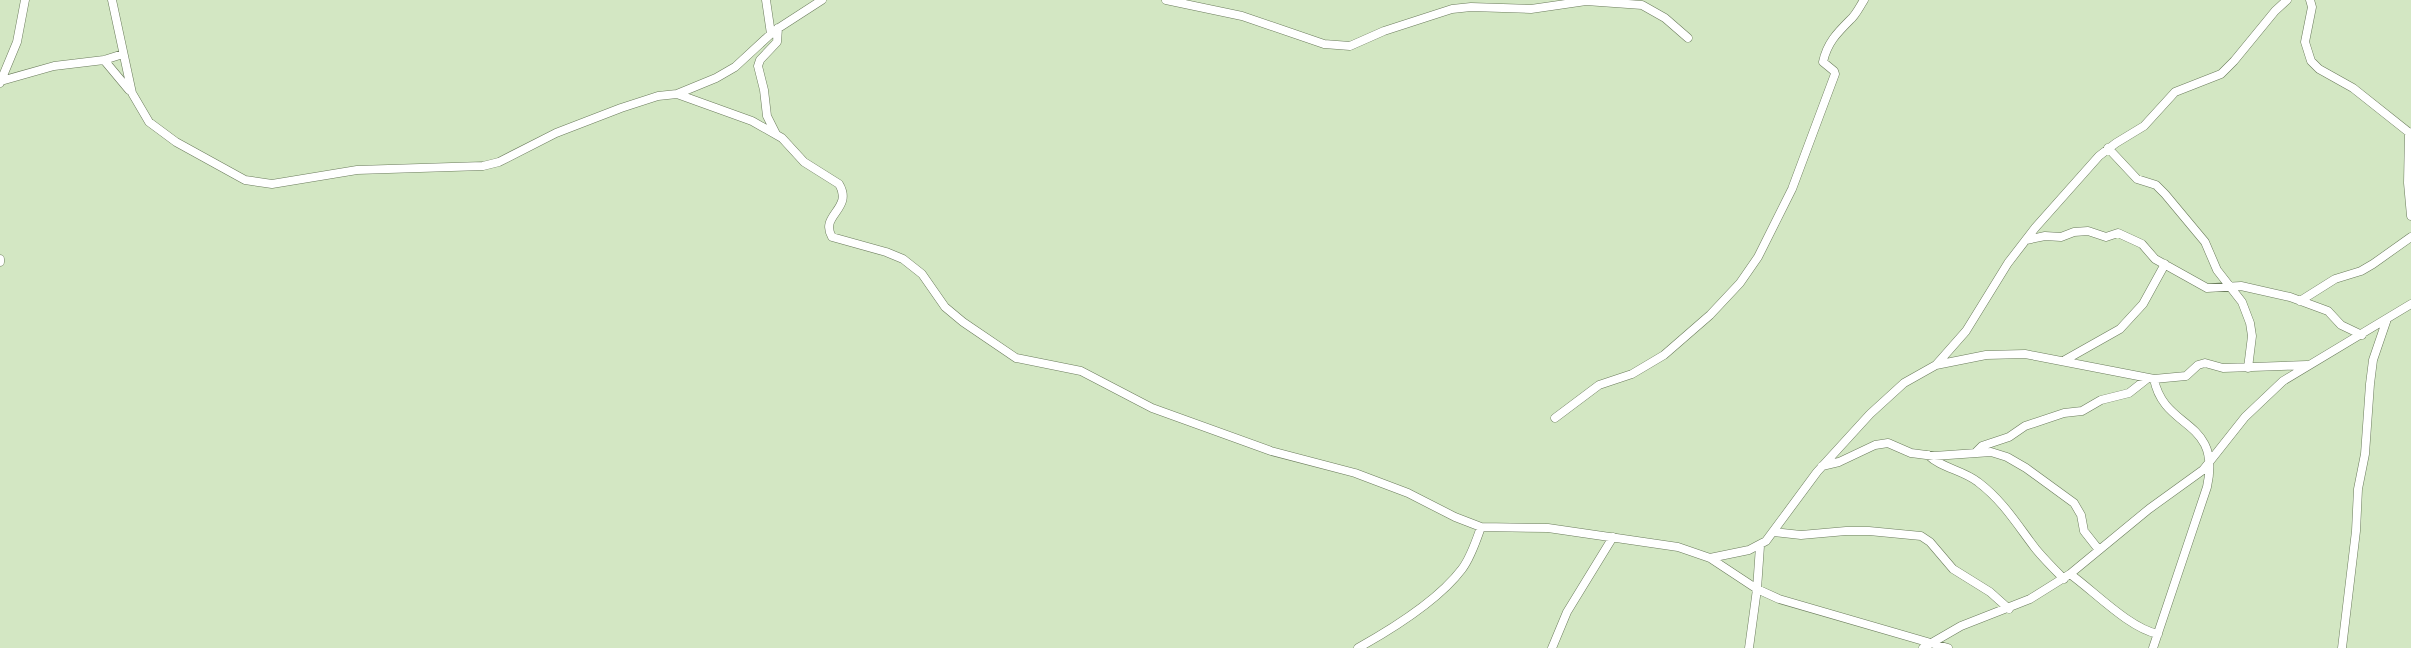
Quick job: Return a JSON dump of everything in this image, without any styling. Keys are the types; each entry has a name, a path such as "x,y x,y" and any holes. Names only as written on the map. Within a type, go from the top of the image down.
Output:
{"street":[{"path":"1,82 14,50 25,0"},
{"path":"112,0 132,93"},
{"path":"766,0 771,34"},
{"path":"104,60 132,93 148,122 176,142 245,180 272,184 357,170 483,166 499,162 556,133 621,108 658,96 677,94 716,78 735,67 778,28 822,0"},
{"path":"1166,0 1242,16 1324,44 1338,46 1350,46 1408,22 1460,8 1532,8 1586,1 1643,2 1666,18 1688,38"},
{"path":"1555,418 1598,385 1632,374 1664,355 1710,315 1740,283 1758,257 1801,170 1835,74 1823,62 1830,43 1840,28 1851,19 1864,0"},
{"path":"1936,365 1966,330 2026,240 2077,179 2108,148 2144,126 2175,92 2221,74 2234,62 2275,11 2287,0"},
{"path":"2310,0 2312,8 2305,42 2311,61 2318,69 2353,88 2410,133 2408,182 2411,216"},
{"path":"776,134 767,116 764,90 758,66 760,60 778,42 778,28"},
{"path":"1,82 54,66 104,60 123,54"},
{"path":"677,94 752,121 776,134 804,162 839,184 842,189 844,197 842,203 830,220 829,228 832,237 886,252 903,259 922,274 945,307 1006,353 1024,360 1081,371 1152,408 1265,449 1355,473 1408,493 1455,517 1481,527 1548,528 1678,547 1710,558 1757,589 1797,605 1948,648"},
{"path":"2108,148 2137,179 2156,185 2205,242 2217,270 2242,302 2250,323 2252,336 2248,368"},
{"path":"2026,240 2045,236 2061,237 2074,232 2088,231 2106,237 2118,233 2142,244 2151,255 2207,288 2229,286 2262,290 2300,301 2328,311 2341,325 2362,335"},
{"path":"2300,301 2335,279 2361,271 2411,237"},
{"path":"2065,360 2120,329 2144,304 2165,264"},
{"path":"1923,648 1961,626 2009,609 2040,594 2067,576 2211,462 2245,417 2283,381 2411,304"},
{"path":"2342,648 2356,531 2358,489 2365,454 2373,360 2387,319"},
{"path":"1710,558 1760,546 1774,532 1822,466 1889,396 1920,373 1936,365 1965,358 2007,353 2065,360 2151,378 2186,376 2198,365 2205,363 2223,368 2307,365"},
{"path":"1976,452 1982,446 2009,436 2025,426 2064,413 2082,411 2101,400 2129,393 2151,378"},
{"path":"2151,378 2163,402 2199,434 2206,445 2211,462 2207,487 2153,648"},
{"path":"1822,466 1839,462 1875,445 1888,443 1911,453 1928,455 1954,456 1976,452 1991,452 2007,457 2063,493 2077,508 2084,531 2099,550"},
{"path":"1928,455 1938,463 1968,476 1997,498 2015,518 2036,549 2067,576 2135,624 2149,632 2158,634"},
{"path":"1358,648 1391,630 1448,584 1466,563 1481,527"},
{"path":"1774,532 1801,535 1846,531 1921,536 1930,542 1953,569 1984,587 2009,609"},
{"path":"1552,648 1567,612 1613,537"},
{"path":"1749,648 1757,589 1760,546"}]}
